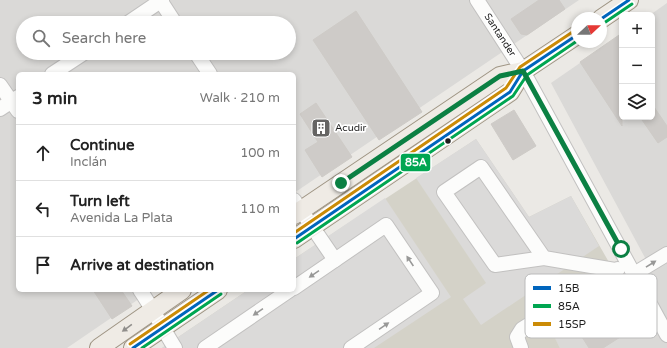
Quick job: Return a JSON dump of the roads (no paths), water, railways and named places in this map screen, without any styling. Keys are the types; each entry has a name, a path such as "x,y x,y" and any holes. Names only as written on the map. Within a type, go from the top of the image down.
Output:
{"main road":[{"path":"607,15 629,0"},
{"path":"296,208 500,76 523,71 571,39"},
{"path":"296,238 510,92 523,71"},
{"path":"99,348 179,292"},
{"path":"133,348 215,292"}],"street":[{"path":"138,16 161,0 171,16"},
{"name":"Santander","path":"477,0 523,71 635,274"},
{"path":"55,72 73,60"},
{"path":"201,60 209,72"},
{"path":"0,84 12,105"},
{"path":"544,258 481,166 444,192 495,265 544,258 615,270 632,269 667,254"},
{"path":"296,208 312,227 335,260"},
{"path":"296,287 386,225 432,293 352,348"},
{"path":"609,274 615,270"},
{"path":"141,292 153,309 162,328 175,348"},
{"path":"205,348 287,292"},
{"name":"Santander","path":"657,316 667,335"},
{"path":"520,348 518,337 522,329 525,327"}],"place":[{"name":"Acudir","path":"321,128"}]}
